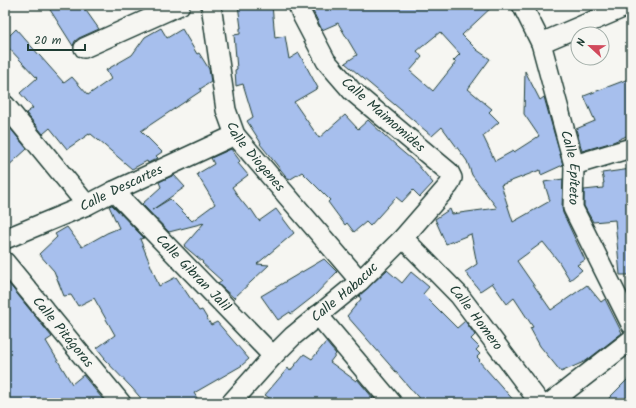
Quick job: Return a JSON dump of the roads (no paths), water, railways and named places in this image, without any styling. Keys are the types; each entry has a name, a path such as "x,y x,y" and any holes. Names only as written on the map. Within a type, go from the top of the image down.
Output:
{"street":[{"path":"84,48 180,5"},
{"name":"Calle Diogenes","path":"211,5 226,110 235,134 360,281"},
{"name":"Calle Maimomides","path":"298,5 326,62 352,91 448,172 452,178"},
{"name":"Calle Epíteto","path":"522,5 541,43 574,165 573,208 631,324"},
{"path":"541,43 630,5"},
{"path":"5,105 87,205"},
{"name":"Calle Descartes","path":"5,239 87,205 235,134"},
{"path":"574,165 631,148"},
{"name":"Calle Habacuc","path":"231,403 293,336 360,281 403,238 450,185 452,178"},
{"name":"Calle Gibran Jalil","path":"114,191 273,356"},
{"name":"Calle Homero","path":"403,238 459,295 540,403"},
{"name":"Calle Pitágoras","path":"5,262 121,403"},
{"path":"318,315 392,403"},
{"path":"550,403 631,340"}]}
